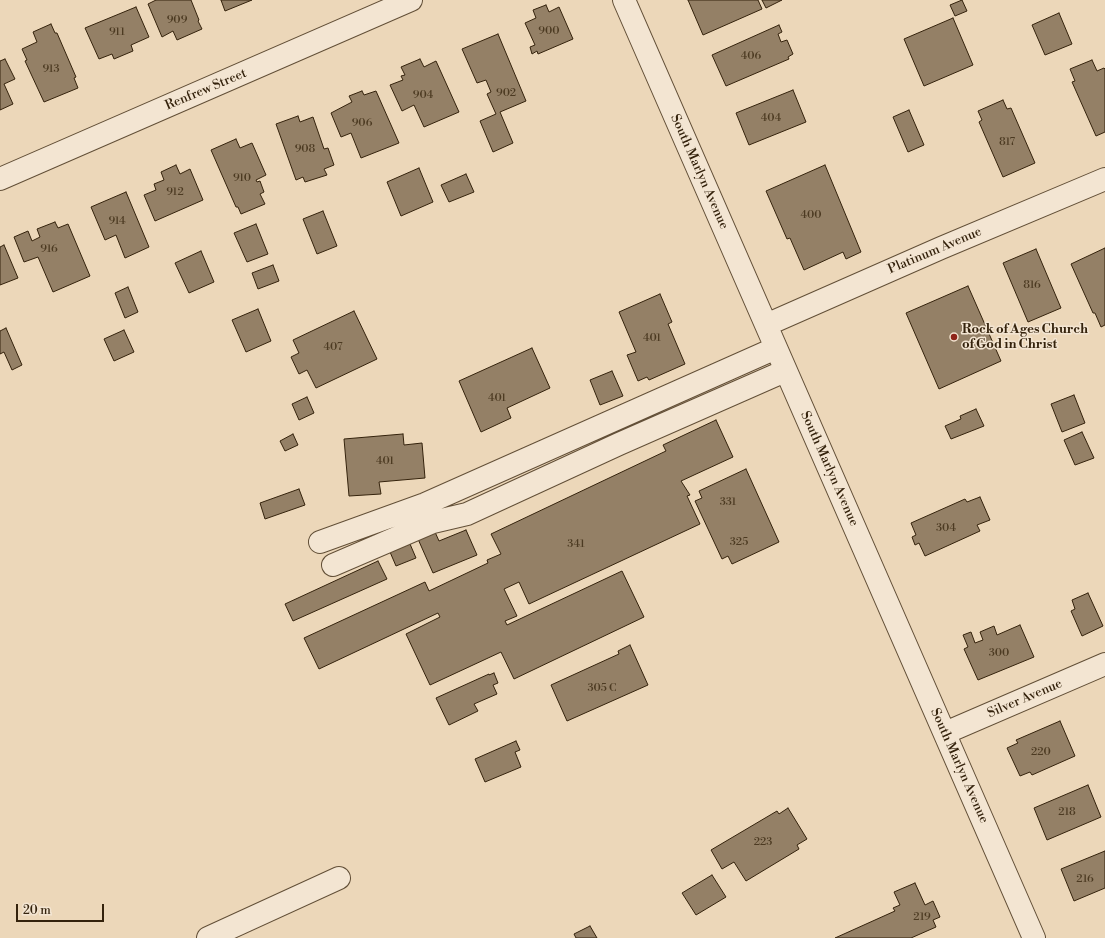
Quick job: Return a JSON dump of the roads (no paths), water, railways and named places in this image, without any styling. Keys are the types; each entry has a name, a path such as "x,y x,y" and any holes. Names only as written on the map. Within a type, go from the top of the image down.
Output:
{"street":[{"name":"Renfrew Street","path":"0,179 411,0"},
{"name":"South Marlyn Avenue","path":"624,0 1034,938"},
{"name":"Platinum Avenue","path":"766,325 941,248 1105,179"},
{"path":"320,542 425,504 776,348"},
{"path":"333,565 433,522 467,514 619,444 785,371"},
{"name":"Silver Avenue","path":"945,733 1105,664"},
{"path":"208,938 339,878"}],"place":[{"name":"Rock of Ages Church of God in Christ","path":"954,337"}]}
